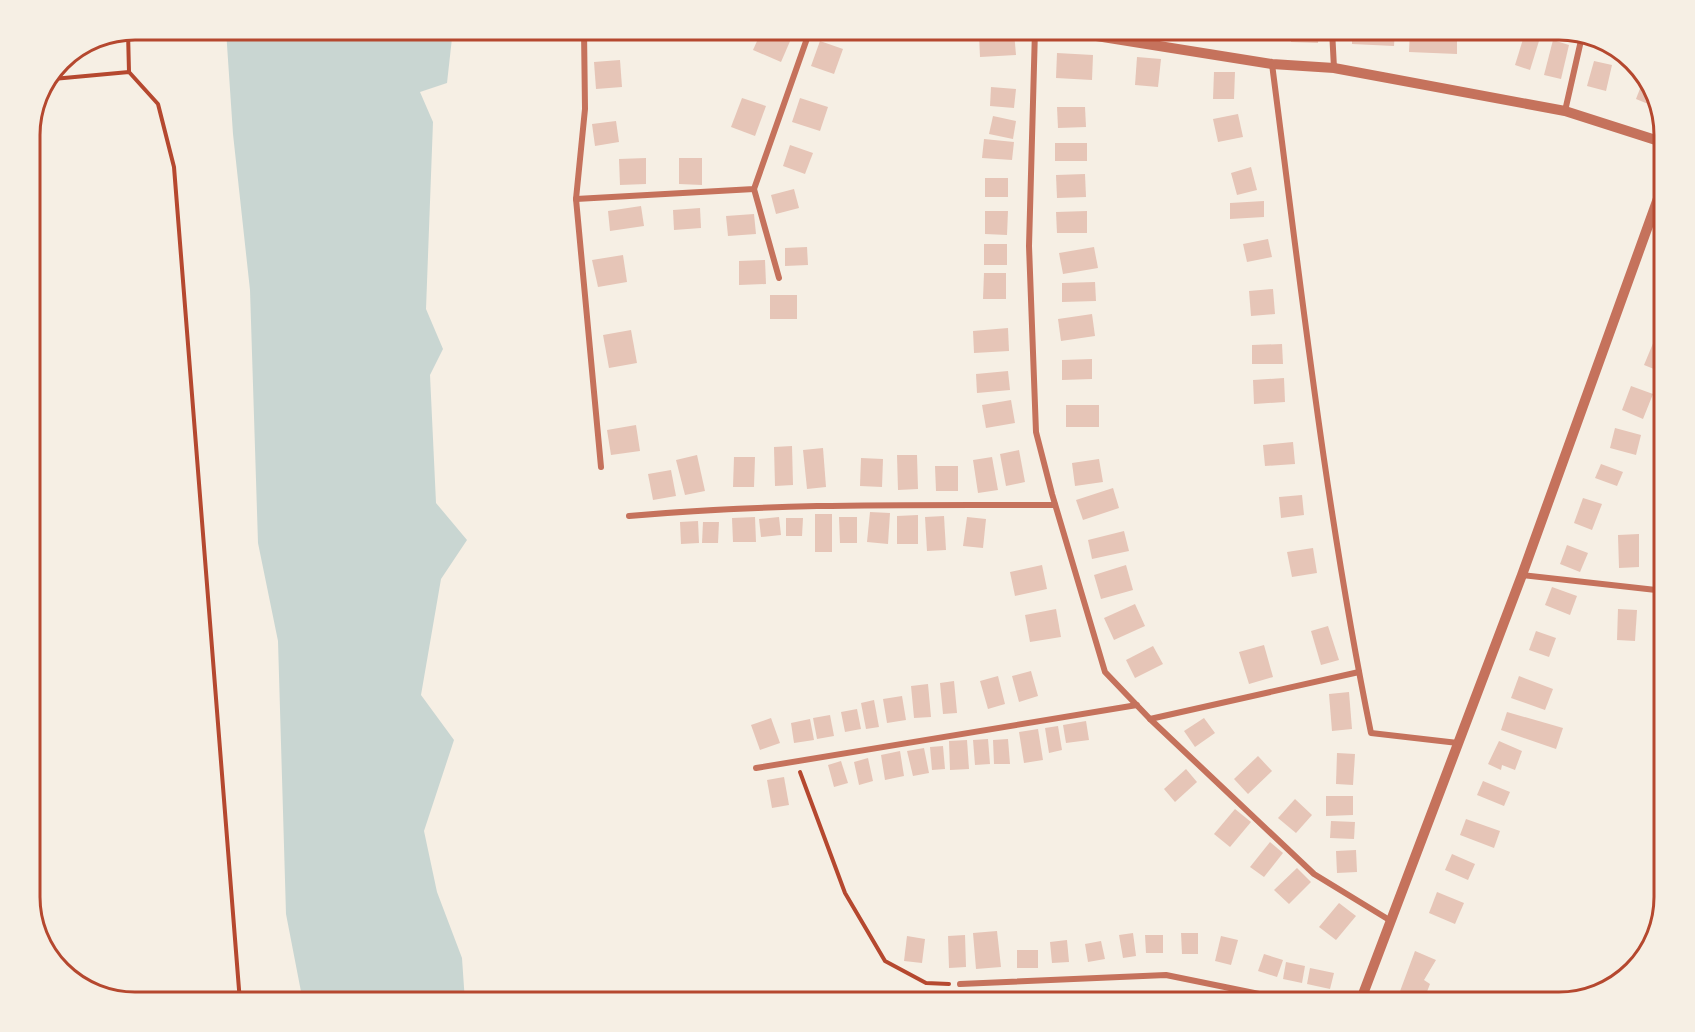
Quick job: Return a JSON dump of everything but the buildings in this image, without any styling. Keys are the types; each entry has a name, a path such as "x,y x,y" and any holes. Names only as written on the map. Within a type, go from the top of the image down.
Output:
{"street":[{"path":"584,40 585,110 576,199 601,467"},
{"path":"779,278 754,189 806,40"},
{"path":"1035,40 1029,246 1036,432 1055,505 1106,672 1150,719 1314,874 1391,921"},
{"path":"1122,40 1272,64 1334,68 1565,111 1654,139"},
{"path":"1333,40 1334,68"},
{"path":"1565,111 1580,43"},
{"path":"1272,64 1316,404 1371,733 1458,743"},
{"path":"576,199 754,189"},
{"path":"1364,992 1522,575 1654,209"},
{"path":"629,516 708,509 833,504 1055,505"},
{"path":"1522,575 1654,590"},
{"path":"1150,719 1359,672"},
{"path":"756,768 1137,705"},
{"path":"960,984 1166,975 1249,992"}],"path":[{"path":"128,41 129,72 158,104 174,167 239,992"},
{"path":"60,78 129,72"},
{"path":"793,762 801,774 845,893 885,961 926,983 960,984"}],"shaded area":[{"path":"227,40 452,40 447,83 420,92 433,122 426,309 443,349 430,375 436,503 467,540 441,579 421,695 454,740 424,831 437,892 462,958 464,992 301,992 286,914 278,641 258,543 250,290 233,134"}]}
